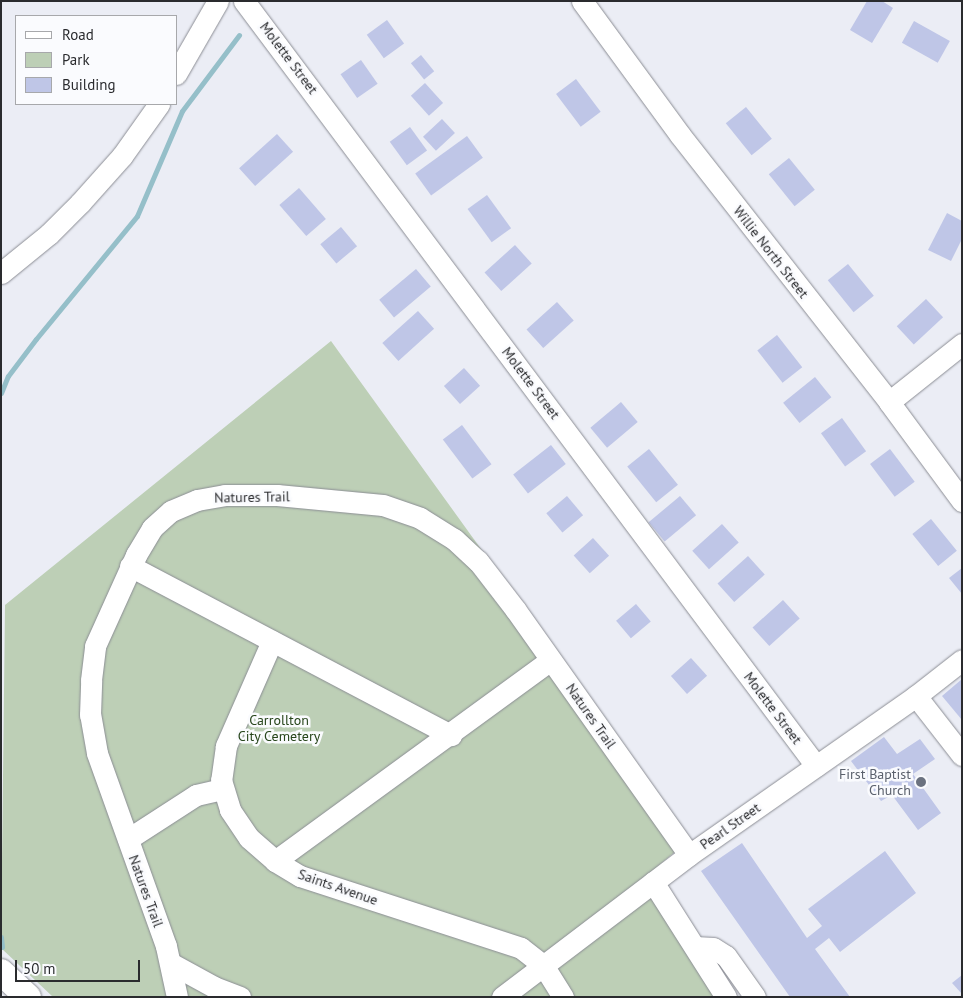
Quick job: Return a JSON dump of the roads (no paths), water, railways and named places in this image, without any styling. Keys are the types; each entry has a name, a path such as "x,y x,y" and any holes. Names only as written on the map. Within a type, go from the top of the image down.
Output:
{"main road":[{"path":"1,972 27,997"}],"street":[{"path":"178,71 218,1"},
{"name":"Molette Street","path":"244,1 816,766"},
{"name":"Willie North Street","path":"582,1 680,135 889,402 962,501"},
{"path":"1,273 49,234 80,203 122,156 158,105"},
{"path":"889,402 962,344"},
{"name":"Natures Trail","path":"177,997 172,964 97,754 90,715 96,646 130,566 152,528 171,511 197,500 225,495 277,495 383,505 420,518 454,539 478,561 551,660 689,855"},
{"path":"130,566 451,735"},
{"name":"Saints Avenue","path":"272,641 226,746 221,780 230,810 249,838 274,861 300,876 521,948 543,965 563,997"},
{"path":"274,861 451,735 551,660"},
{"name":"Pearl Street","path":"502,997 652,882 916,696 962,660"},
{"path":"916,696 962,755"},
{"path":"128,839 196,795 223,789"},
{"path":"652,882 726,997"},
{"path":"695,947 713,948 726,956 755,997"},
{"path":"172,964 214,988 240,997"}],"waterway":[{"path":"1,393 8,376 36,339 137,216 182,111 239,35"},
{"path":"1,937 2,947"}],"place":[{"name":"First Baptist Church","path":"921,782"}],"park label":[{"name":"Carrollton City Cemetery","path":"279,728"}]}
